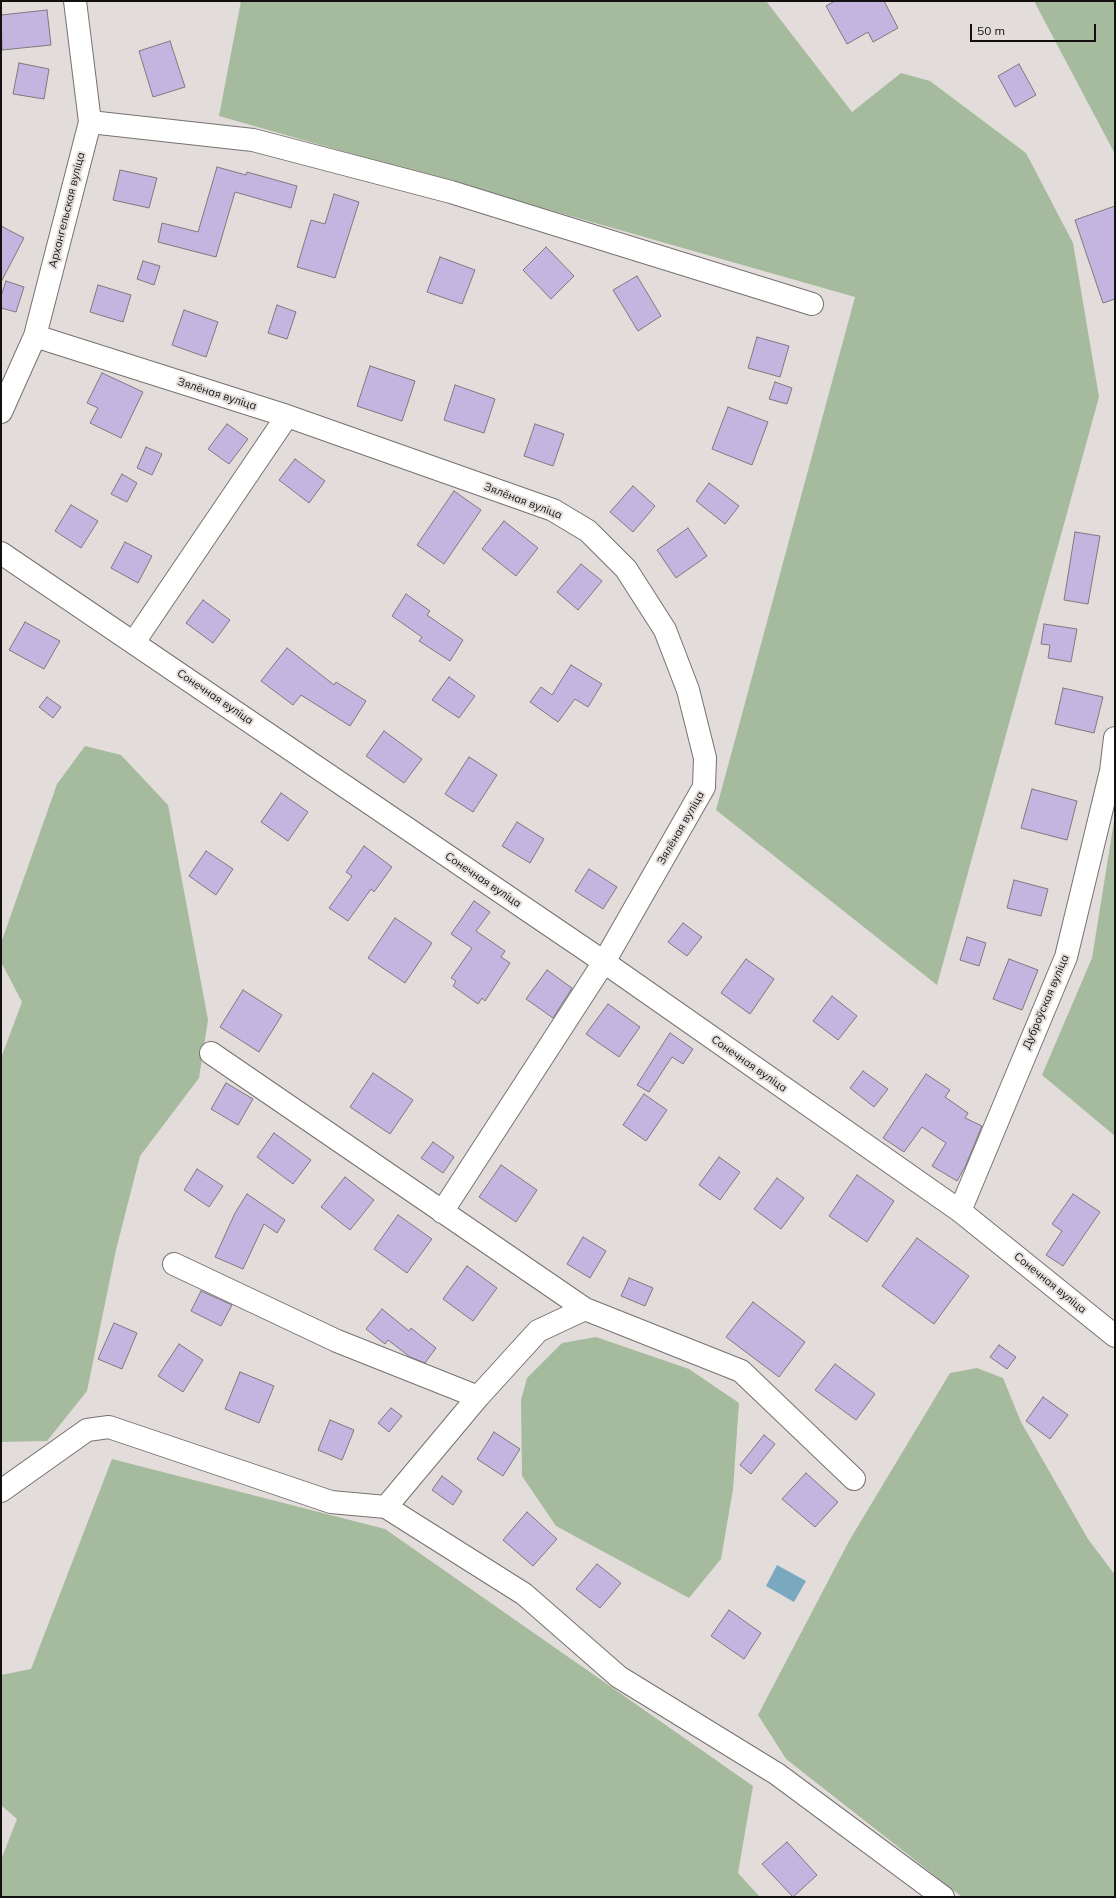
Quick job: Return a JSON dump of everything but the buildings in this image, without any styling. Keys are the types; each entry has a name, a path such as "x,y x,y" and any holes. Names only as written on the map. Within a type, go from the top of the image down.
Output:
{"street":[{"name":"Архангельская вуліца","path":"1,412 35,336 90,122 75,1"},
{"path":"90,122 253,140 451,192 812,304"},
{"name":"Зялёная вуліца","path":"35,336 287,416 553,510 588,531 626,569 665,630 690,698 705,758 704,787 604,962 442,1212"},
{"path":"134,642 287,416"},
{"name":"Сонечная вуліца","path":"1,554 134,642 604,962 960,1211 1115,1336"},
{"name":"Дуброўская вуліца","path":"960,1211 1066,957 1111,770 1115,738"},
{"path":"211,1053 585,1309 741,1371 854,1479"},
{"path":"174,1264 337,1341 478,1397"},
{"path":"386,1507 478,1397 538,1330 585,1309"},
{"path":"1,1491 87,1430 109,1427 331,1502 386,1507 524,1594 619,1677 777,1774 943,1897"}],"green space":[{"path":"241,1 766,1 852,112 901,73 930,81 1026,153 1073,243 1099,397 937,985 716,810 855,297 219,116"},
{"path":"1034,1 1115,1 1115,154"},
{"path":"85,746 121,755 168,805 208,1020 199,1078 140,1156 116,1250 87,1391 47,1441 1,1442 1,1058 22,1002 1,962 1,943 57,784"},
{"path":"1115,815 1115,1136 1042,1075 1092,958"},
{"path":"596,1337 689,1369 739,1403 733,1489 721,1559 689,1598 556,1526 522,1476 521,1400 527,1378 562,1343"},
{"path":"977,1368 1003,1378 1021,1422 1088,1539 1115,1575 1115,1897 962,1897 786,1759 758,1715 849,1541 950,1373"},
{"path":"112,1459 385,1529 753,1786 738,1873 760,1897 1,1897 1,1860 17,1819 1,1805 1,1675 31,1669"}],"water":[{"path":"777,1565 806,1581 794,1602 766,1586"}]}
